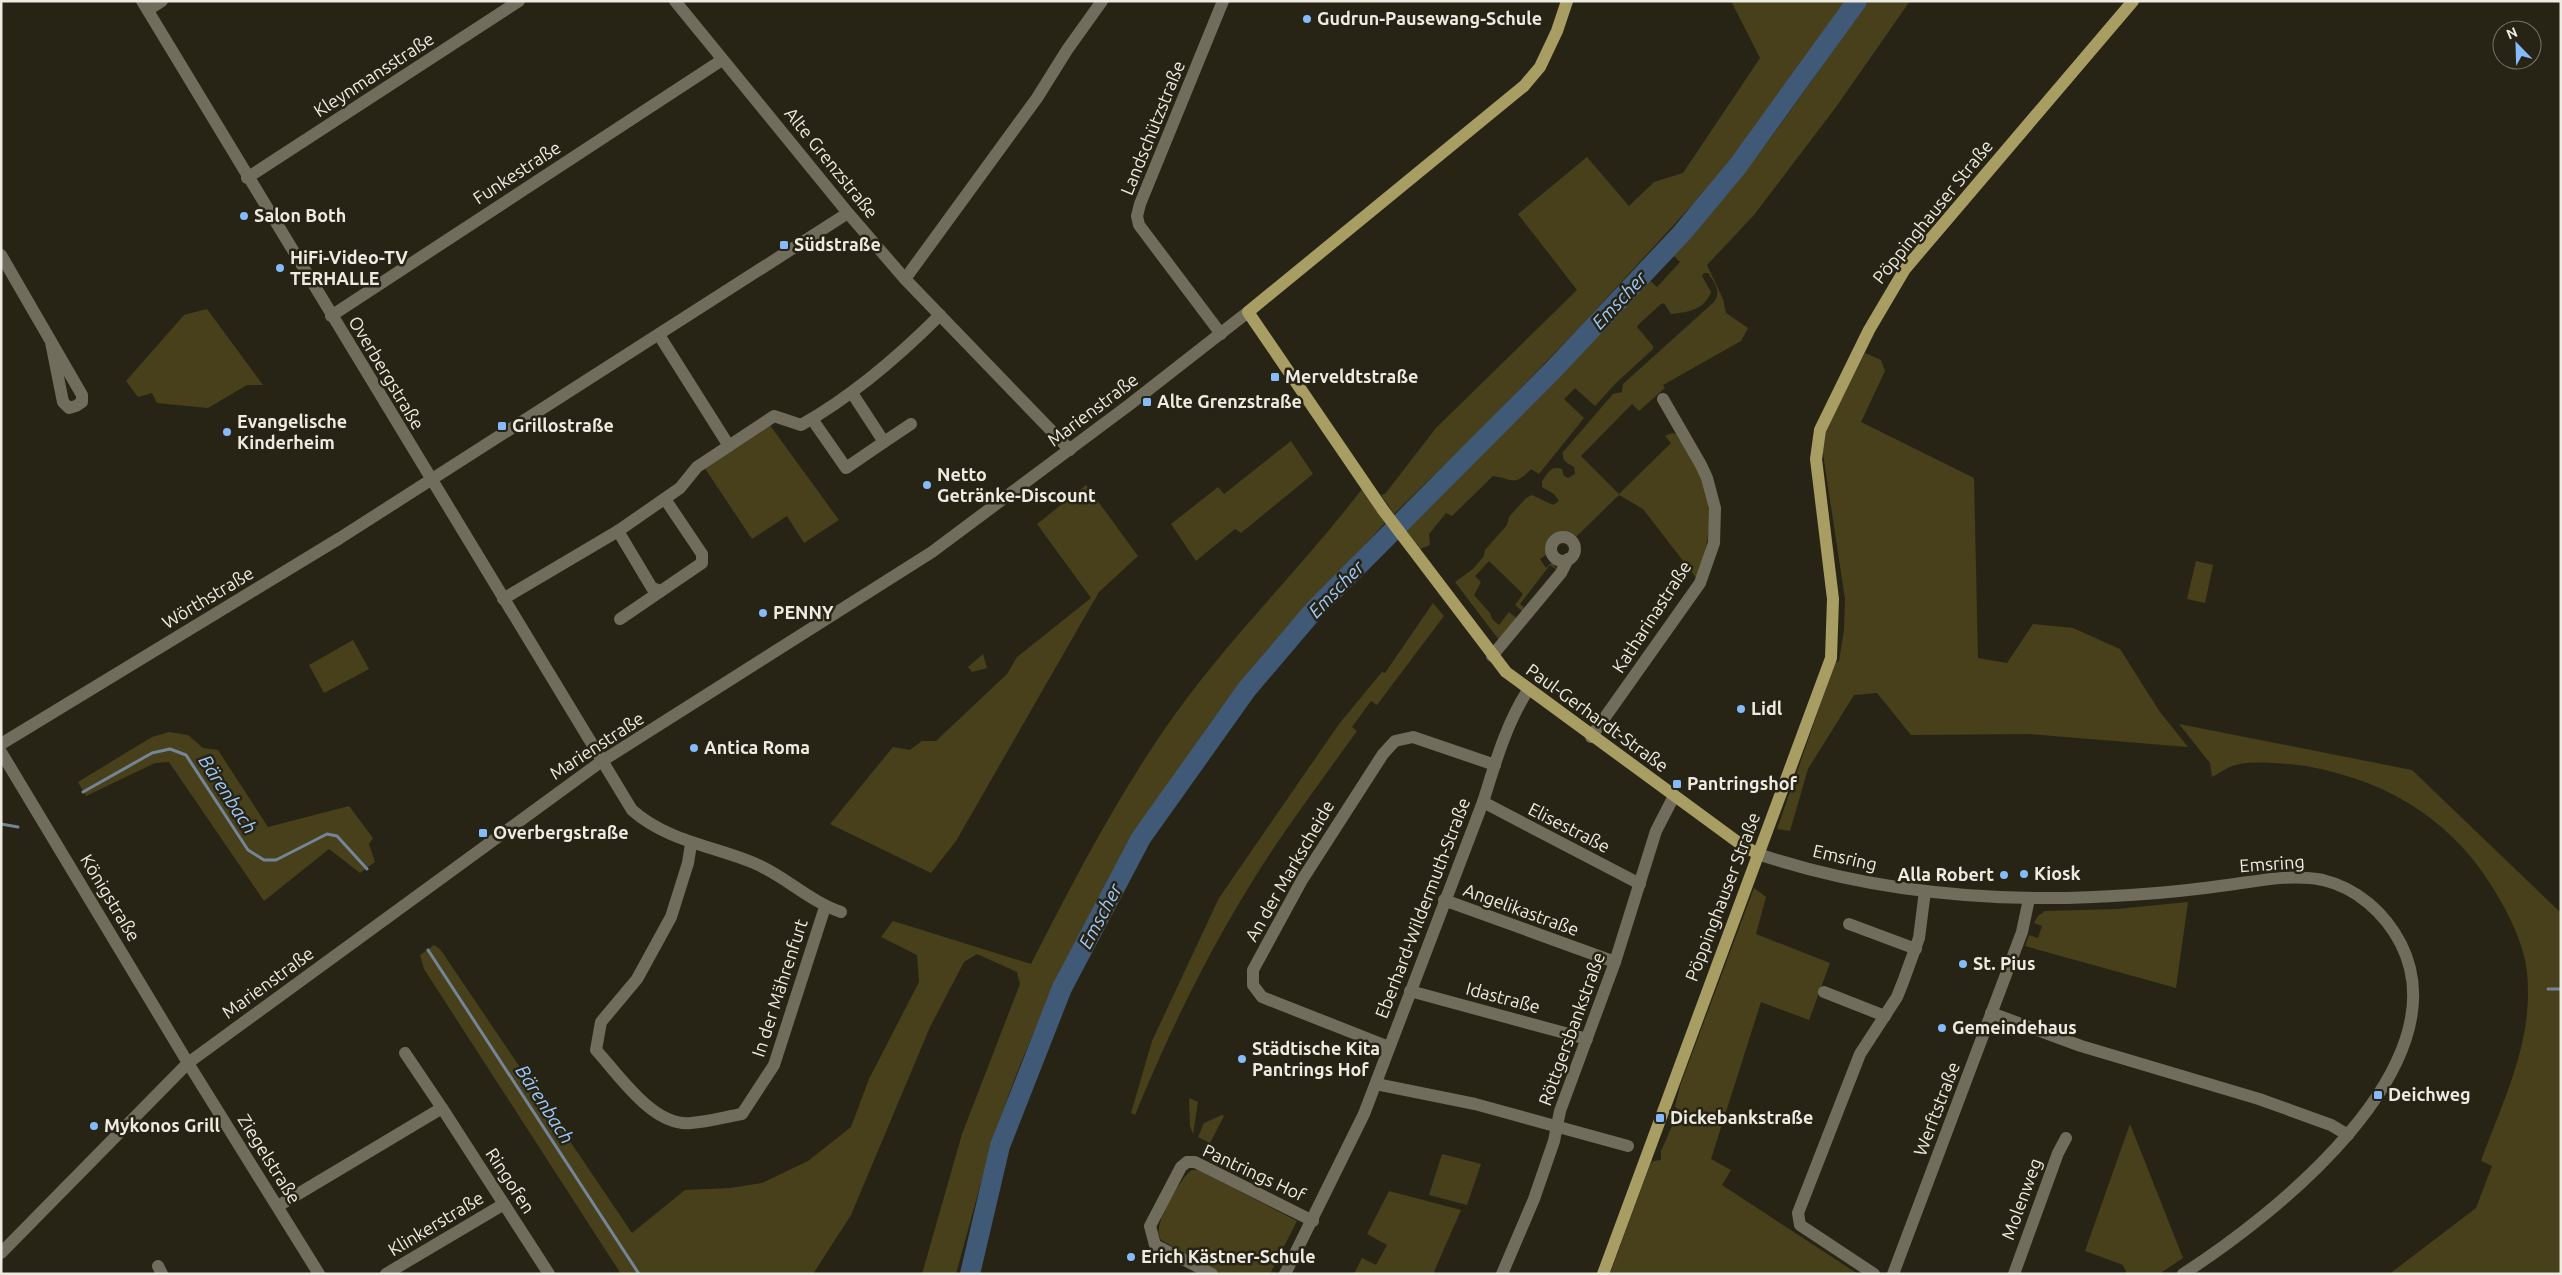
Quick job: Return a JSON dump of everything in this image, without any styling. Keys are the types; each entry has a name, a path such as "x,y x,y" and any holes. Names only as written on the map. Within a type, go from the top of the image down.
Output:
{"main road":[{"path":"1248,312 1524,86 1540,67 1557,31 1567,1"},
{"name":"Pöppinghauser Straße","path":"1603,1274 1831,658 1833,599 1816,459 1820,430 1869,330 1905,269 2134,1"},
{"name":"Paul-Gerhardt-Straße","path":"1248,312 1383,510 1492,656 1528,690 1591,737 1739,843 1758,854"}],"street":[{"path":"145,6 162,1"},
{"name":"Kleynmansstraße","path":"247,178 519,1"},
{"name":"Alte Grenzstraße","path":"675,1 848,213 905,279 1070,450"},
{"path":"905,279 1037,98 1067,50 1102,1"},
{"name":"Landschützstraße","path":"1221,334 1139,225 1137,216 1140,204 1223,1"},
{"name":"Overbergstraße","path":"145,6 247,178 602,761"},
{"name":"Funkestraße","path":"331,316 722,60"},
{"path":"431,481 848,213"},
{"path":"1,255 51,342"},
{"name":"Marienstraße","path":"1,1253 188,1063 602,761 932,552 1070,450 1248,312"},
{"path":"503,599 618,531 680,488 698,467 774,416 801,425 812,419 852,393 902,353 940,315"},
{"path":"659,335 729,446"},
{"path":"852,393 884,442"},
{"name":"Katharinastraße","path":"1591,737 1700,583 1714,543 1715,508 1707,478 1702,465 1663,399"},
{"path":"812,419 846,468 911,424"},
{"name":"Wörthstraße","path":"1,744 431,481"},
{"path":"620,619 702,564 702,554 665,499"},
{"path":"618,531 652,588 661,591"},
{"path":"1492,656 1561,573 1568,559"},
{"name":"Eberhard-Wildermuth-Straße","path":"1285,1274 1313,1220 1376,1084 1444,900 1483,802 1494,765 1518,706 1528,690"},
{"name":"An der Markscheide","path":"1389,1047 1262,997 1253,984 1254,970 1323,844 1383,754 1395,741 1413,737 1494,765"},
{"name":"Königstraße","path":"1,752 188,1063"},
{"name":"In der Mährenfurt","path":"602,761 632,810 645,822 691,844 755,864 825,907 840,912"},
{"name":"Röttgersbankstraße","path":"1502,1274 1534,1199 1554,1142 1557,1124 1615,962 1656,831 1674,796"},
{"name":"Elisestraße","path":"1483,802 1640,884"},
{"name":"In der Mährenfurt","path":"691,844 688,863 671,917 637,979 601,1022 596,1050 650,1110 669,1119 690,1124 742,1114 774,1065 825,907"},
{"name":"Emsring","path":"1758,854 1846,876 1925,891 2029,899 2132,895 2298,877 2326,881 2343,887 2366,901 2392,928 2404,949 2413,980 2414,1007 2408,1037 2394,1066 2372,1104 2348,1135 2322,1162 2220,1248 2184,1274"},
{"path":"1874,1274 1800,1225 1798,1217 1801,1202 1865,1046 1897,997 1916,949 1925,891"},
{"name":"Werftstraße","path":"1893,1274 2022,932 2029,899"},
{"name":"Angelikastraße","path":"1444,900 1615,962"},
{"path":"1849,924 1916,949"},
{"name":"Idastraße","path":"1410,991 1587,1039"},
{"path":"1824,992 1885,1016"},
{"path":"1992,1013 2103,1053 2259,1099 2331,1124 2348,1135"},
{"name":"Ringofen","path":"405,1053 549,1274"},
{"name":"Ziegelstraße","path":"188,1063 319,1274"},
{"path":"1376,1084 1474,1104 1557,1124 1628,1146"},
{"path":"278,1206 442,1108"},
{"name":"Molenweg","path":"2014,1274 2058,1153 2066,1138"},
{"name":"Pantrings Hof","path":"1212,1274 1155,1245 1151,1236 1150,1226 1181,1168 1187,1162 1196,1162 1313,1220"},
{"name":"Klinkerstraße","path":"386,1274 504,1204"}],"shaded area":[{"path":"1731,1 1849,1 1717,178 1578,329 1474,436 1394,514 1381,495 1385,494 1436,428 1577,290 1518,214 1587,157 1629,206 1654,182 1683,173 1760,58"},
{"path":"1868,1 1910,1 1836,107 1754,215 1707,265 1723,299 1726,313 1748,328 1741,341 1663,385 1665,388 1639,411 1632,404 1581,456 1619,494 1671,443 1665,436 1672,433 1676,434 1698,469 1708,501 1709,527 1705,553 1697,579 1643,509 1619,495 1577,536 1562,531 1550,536 1545,546 1546,555 1540,559 1546,568 1552,562 1557,570 1550,565 1520,604 1526,609 1523,612 1515,605 1523,594 1489,561 1475,576 1481,582 1474,595 1490,613 1492,619 1499,625 1509,612 1518,619 1499,640 1455,582 1473,569 1484,556 1485,550 1507,525 1509,517 1526,498 1532,495 1553,505 1559,501 1554,494 1542,487 1542,481 1550,470 1555,468 1562,469 1564,476 1568,478 1575,474 1574,467 1564,460 1563,452 1613,394 1622,392 1623,384 1714,302 1717,290 1715,283 1708,273 1704,273 1702,276 1711,292 1700,306 1690,311 1671,314 1664,303 1639,324 1637,327 1653,346 1653,349 1616,383 1595,406 1575,388 1564,399 1584,418 1539,474 1531,469 1517,480 1493,476 1452,516 1446,513 1429,534 1430,545 1420,549 1404,528 1648,279 1657,287 1680,262 1672,254 1726,195 1751,164 1799,100"},
{"path":"207,309 263,385 247,385 208,408 157,403 152,393 138,397 126,381 184,315"},
{"path":"1865,353 1881,360 1885,371 1861,422 1974,478 1978,658 2007,663 2033,624 2073,628 2120,649 2160,712 2188,747 2030,734 1911,735 1877,693 1854,695 1808,769 1790,831 1777,829 1835,663 1839,661 1844,630 1845,599 1822,447 1824,434"},
{"path":"769,424 839,520 804,543 787,516 752,539 704,467"},
{"path":"1291,441 1313,474 1241,533 1235,529 1196,561 1171,524 1218,487 1224,494"},
{"path":"1086,485 1138,556 1099,592 956,841 931,873 830,824 893,747 910,750 922,741 936,741 1007,674 1017,657 1091,598 1037,524"},
{"path":"1362,489 1385,523 1278,638 1227,700 1161,795 1102,895 1075,946 1049,998 1015,1078 987,1161 956,1274 922,1274 962,1134 1020,984 1017,972 977,954 964,962 930,1027 851,1215 813,1274 621,1274 424,969 420,955 434,945 440,949 632,1233 685,1190 730,1188 762,1183 808,1161 851,1127 869,1079 919,982 917,955 881,937 893,921 1031,964 1081,867 1155,743 1221,655"},
{"path":"2196,561 2213,565 2205,603 2187,599"},
{"path":"1433,603 1444,616 1377,705 1371,701 1352,727 1357,731 1253,880 1198,978 1165,1046 1135,1115 1131,1113 1152,1041 1219,898 1339,724 1382,672 1385,673"},
{"path":"353,640 369,669 324,693 309,665"},
{"path":"983,654 987,668 972,672 968,667"},
{"path":"2179,724 2412,770 2561,913 2561,1274 2394,1274 2392,1272 2476,1208 2492,1166 2481,1161 2508,1092 2522,1046 2528,997 2525,962 2513,925 2499,898 2482,872 2464,849 2443,828 2420,811 2396,796 2341,774 2311,767 2249,763 2229,767 2212,777 2210,763"},
{"path":"169,732 188,735 203,748 218,750 268,827 349,806 373,838 369,844 375,862 360,873 329,849 264,901 169,762 155,763 86,796 78,782 152,737"},
{"path":"1754,888 1766,897 1756,934 1830,963 1809,1020 1761,1002 1711,1159 1731,1170 1722,1185 1858,1274 1610,1274 1650,1165 1653,1161 1661,1160 1661,1151 1679,1110 1675,1107 1680,1086"},
{"path":"2188,902 2176,988 2025,946 2029,935 2038,938 2042,926 2034,923 2038,916 2045,911 2117,909"},
{"path":"1189,1098 1198,1102 1193,1134 1190,1126"},
{"path":"1222,1115 1224,1116 1210,1143 1198,1137 1204,1123"},
{"path":"2130,1124 2183,1258 2159,1274 2127,1274 2123,1265 2085,1251"},
{"path":"1442,1154 1481,1164 1467,1205 1429,1195"},
{"path":"1192,1170 1198,1170 1297,1221 1270,1274 1222,1274 1161,1240 1159,1230 1163,1215 1177,1187"},
{"path":"1389,1191 1461,1210 1433,1274 1354,1274 1362,1258 1376,1265 1387,1245 1367,1234"}],"waterway":[{"name":"Emscher","path":"970,1274 1000,1146 1062,988 1141,838 1247,689 1315,609 1553,370 1682,233 1737,167 1857,1"},
{"name":"Bärenbach","path":"83,792 152,753 170,749 186,755 248,850 264,860 276,860 327,834 337,836 367,869"},
{"name":"Bärenbach","path":"1,824 18,827"},
{"name":"Bärenbach","path":"428,950 639,1274"},
{"path":"2548,989 2561,989"}],"place":[{"name":"Gudrun-Pausewang-Schule","path":"1307,19"},
{"name":"Salon Both","path":"244,216"},
{"name":"Südstraße","path":"784,245"},
{"name":"HiFi-Video-TV TERHALLE","path":"280,268"},
{"name":"Merveldtstraße","path":"1275,377"},
{"name":"Alte Grenzstraße","path":"1147,402"},
{"name":"Grillostraße","path":"502,426"},
{"name":"Evangelische Kinderheim","path":"227,432"},
{"name":"Netto Getränke-Discount","path":"927,485"},
{"name":"PENNY","path":"763,613"},
{"name":"Lidl","path":"1741,709"},
{"name":"Antica Roma","path":"694,748"},
{"name":"Pantringshof","path":"1677,784"},
{"name":"Overbergstraße","path":"483,833"},
{"name":"Kiosk","path":"2024,874"},
{"name":"Alla Robert","path":"2004,875"},
{"name":"St. Pius","path":"1963,964"},
{"name":"Gemeindehaus","path":"1942,1028"},
{"name":"Städtische Kita Pantrings Hof","path":"1242,1059"},
{"name":"Deichweg","path":"2378,1095"},
{"name":"Dickebankstraße","path":"1660,1118"},
{"name":"Mykonos Grill","path":"94,1126"},
{"name":"Erich Kästner-Schule","path":"1131,1257"}]}
